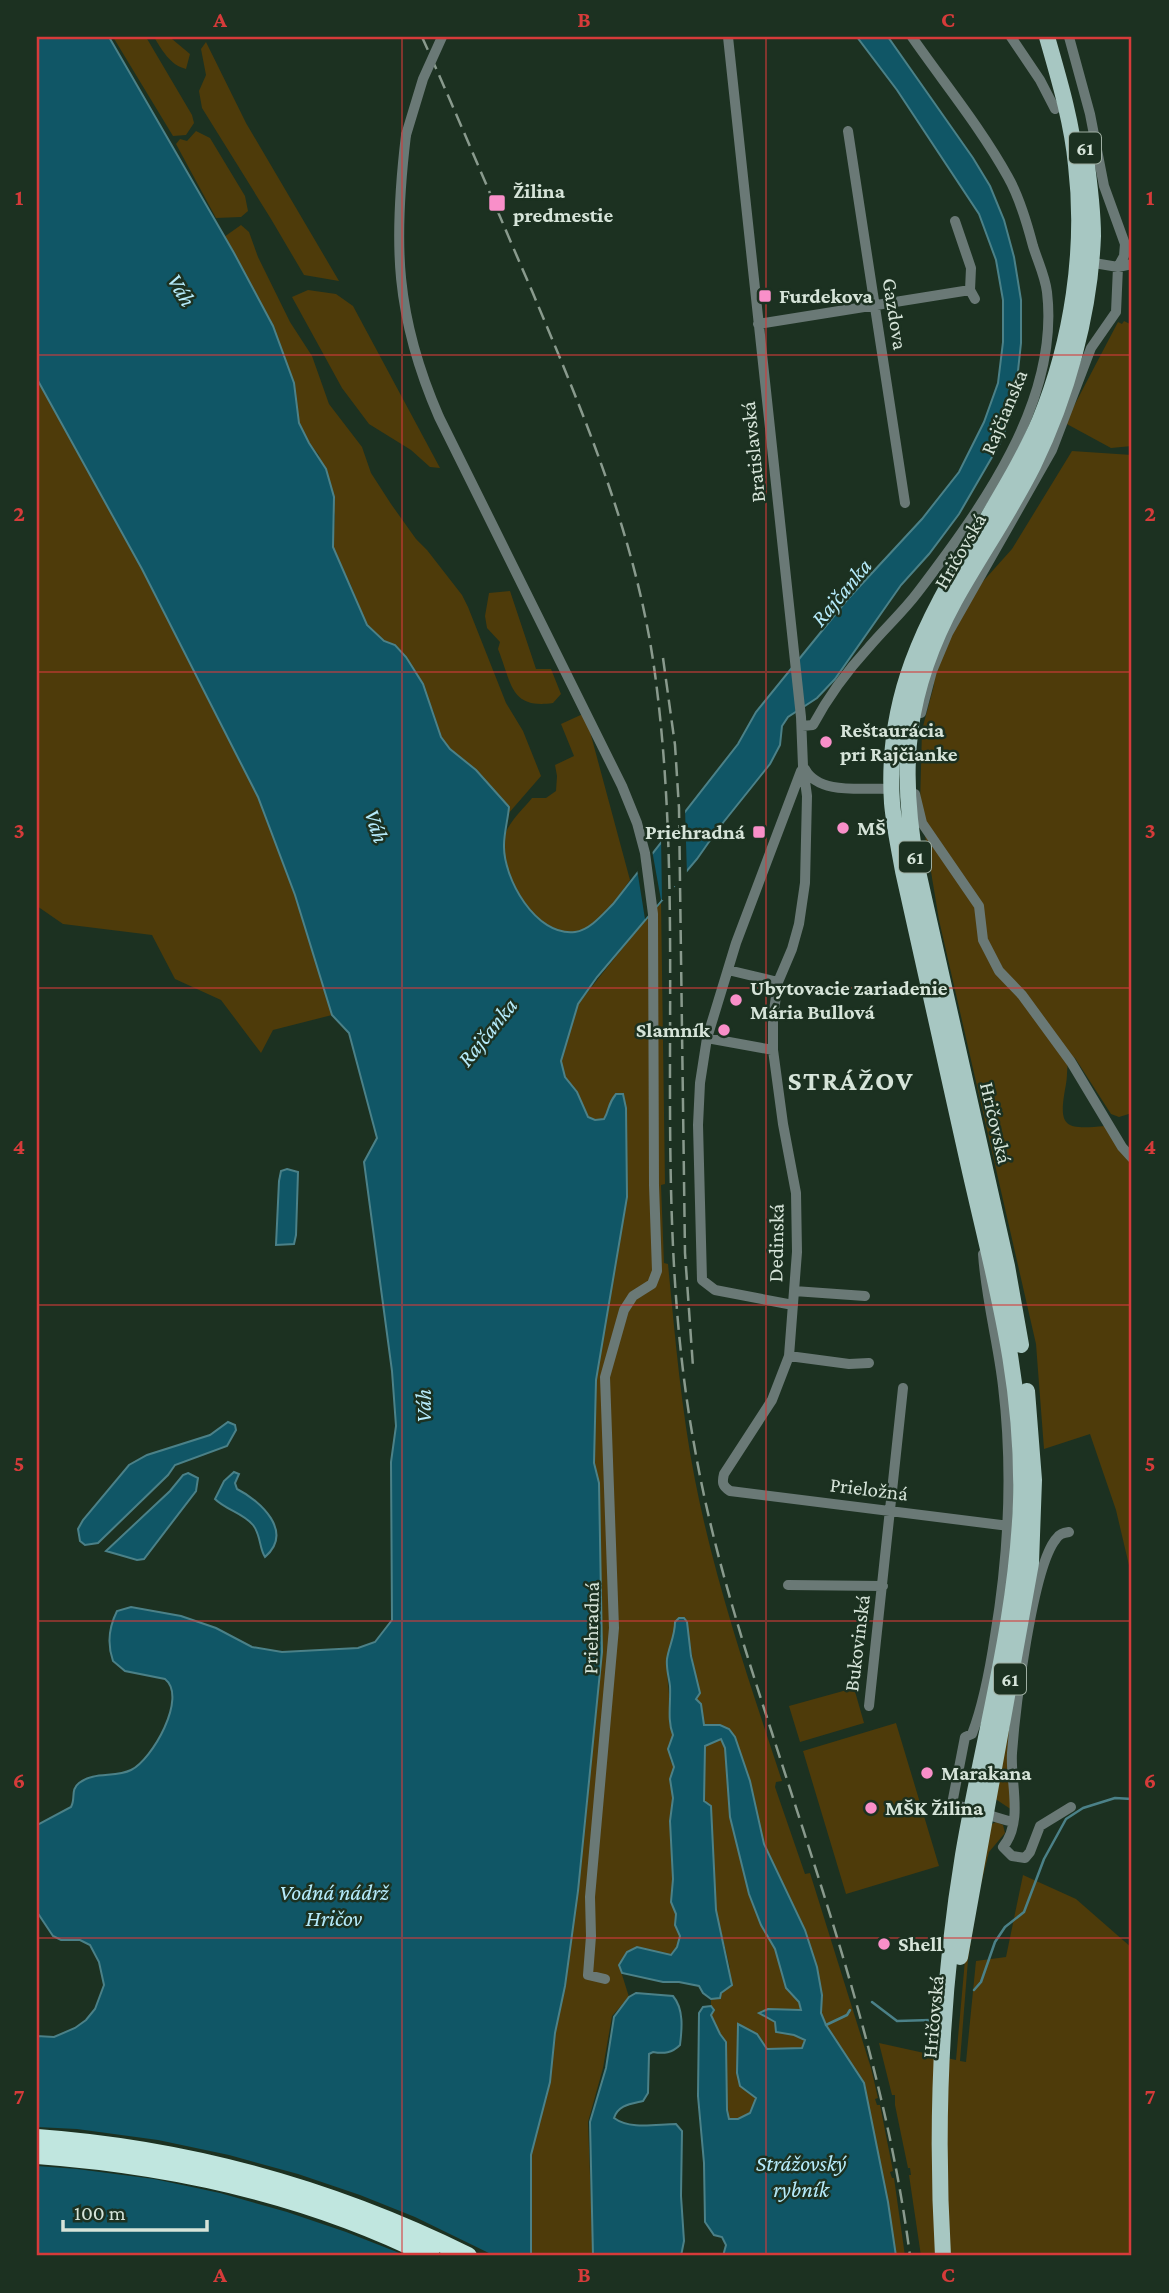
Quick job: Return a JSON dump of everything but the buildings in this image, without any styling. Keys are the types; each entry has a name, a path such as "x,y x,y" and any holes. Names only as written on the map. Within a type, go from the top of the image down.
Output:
{"highway":[{"path":"37,2138 136,2148 242,2170 383,2217 468,2256"},
{"path":"37,2155 131,2165 239,2187 339,2218 431,2256"}],"main road":[{"name":"Hričovská","path":"953,2256 949,2116 954,2014 979,1812 979,1735 1003,1657 1015,1584 1021,1479 1017,1400 1006,1321 903,871 892,789 897,719 912,661 930,617 1018,465 1039,422 1054,382 1084,261 1075,155 1063,95 1047,37"},
{"name":"Hričovská","path":"943,2256 938,2148 941,2038 953,1925 1031,1563 1034,1497 1023,1358 1007,1266 911,832 906,790 907,756 915,700 934,642 1031,470 1050,427 1078,340 1084,261 1092,205 1080,119 1058,37"}],"street":[{"name":"Priehradná","path":"442,37 423,79 406,135 399,210 399,260 407,322 416,357 439,418 622,786 637,823 645,853 653,914 657,1271 654,1281 633,1296 624,1310 605,1377 614,1628 590,1897 588,1975 605,1979"},
{"name":"Bratislavská","path":"728,37 802,721 803,766"},
{"name":"Rajčianska","path":"802,721 813,724 867,648 907,607 947,555 984,500 1028,415 1044,363 1048,322 1047,289 1017,197 993,154 912,37"},
{"path":"1011,37 1040,80 1055,109"},
{"name":"Hričovská","path":"1069,37 1090,114 1104,186 1123,234 1124,256 1118,267 1116,312 1091,348 1052,450 967,597 939,653 927,688 920,722 915,789 922,823 979,906 983,940 999,971 1023,995 1071,1062 1122,1147 1132,1158"},
{"name":"Gazdova","path":"848,131 905,503"},
{"path":"758,324 972,294 971,268 955,222"},
{"path":"1084,261 1118,267 1132,264"},
{"path":"803,766 812,779 826,785 892,789"},
{"path":"793,1305 715,1290 701,1278 698,1125 700,1083 708,1038 728,970 803,766"},
{"name":"Dedinská","path":"725,1488 724,1474 769,1407 789,1356 797,1252 796,1193 784,1132 773,1051 772,1018 778,982 792,949 805,883 807,804 803,766"},
{"path":"728,970 778,982"},
{"path":"708,1038 773,1051"},
{"name":"Hričovská","path":"979,1812 952,1804 965,1737 979,1735 978,1718 991,1662 1009,1526 1007,1420 999,1346 985,1275 981,1218"},
{"path":"794,1291 865,1296"},
{"path":"789,1356 849,1364 869,1363"},
{"name":"Bukovinská","path":"869,1706 903,1388"},
{"name":"Prieložná","path":"725,1488 730,1491 1009,1526"},
{"path":"1069,1532 1061,1534 1054,1541 1040,1575 1014,1727 1011,1767 1015,1809 1009,1839 1003,1847 1012,1856 1025,1858 1040,1826 1070,1807"},
{"name":"Bukovinská","path":"788,1585 883,1586"},
{"path":"979,1812 1013,1822"}],"shaded area":[{"path":"113,37 146,37 192,115 194,123 186,135 173,136"},
{"path":"154,37 173,37 172,39 190,54 186,69 171,61"},
{"path":"206,42 246,123 339,281 304,275 202,108 199,91 206,75 201,49"},
{"path":"196,131 210,138 245,196 248,211 241,217 216,218 176,144 180,139 187,141"},
{"path":"241,225 249,232 258,257 290,322 312,356 329,404 362,447 371,473 391,504 462,595 468,607 506,703 523,731 541,776 508,814 509,807 476,770 450,749 441,737 433,710 395,645 384,641 367,625 350,583 339,565 333,547 335,515 319,455 309,443 299,423 294,383 273,326 224,237"},
{"path":"308,290 336,294 353,306 440,468 430,467 411,450 369,424 342,388 292,297"},
{"path":"1124,321 1132,325 1132,446 1111,448 1065,423 1118,322 1122,324"},
{"path":"37,379 142,569 258,797 295,895 332,1015 273,1030 261,1053 221,1000 175,979 152,935 63,924 37,906"},
{"path":"1072,451 1132,455 1132,1113 1119,1117 1111,1114 1075,1058 1070,1056 1063,1109 1067,1123 1072,1126 1105,1126 1132,1164 1132,1578 1116,1510 1090,1434 1044,1449 1036,1344 939,920 920,805 922,730 934,685 935,635 1012,549"},
{"path":"510,591 536,669 551,669 561,694 553,703 539,704 520,698 510,683 498,649 500,642 487,628 485,616 489,593"},
{"path":"585,713 630,880 593,924 577,932 562,932 547,926 533,914 522,898 512,881 504,846 508,828 532,798 546,798 556,791 555,765 574,756 561,724"},
{"path":"661,900 665,1184 661,1185 664,1263 668,1264 690,1453 703,1518 723,1594 782,1781 776,1782 775,1787 805,1874 810,1873 871,2068 878,2098 875,2099 877,2105 880,2105 893,2171 890,2172 894,2178 905,2256 896,2256 864,2083 826,2025 821,2012 822,1995 817,1967 805,1930 764,1844 750,1782 735,1738 704,1726 701,1704 696,1699 696,1679 687,1622 675,1622 667,1673 673,1735 670,1760 674,1767 670,1779 673,1798 670,1821 673,1879 671,1902 680,1936 677,1947 670,1955 650,1950 619,1965 629,1997 612,2016 603,2068 588,2122 593,2256 531,2256 531,2155 550,2082 555,2033 565,1986 578,1891 602,1652 599,1483 594,1463 596,1380 627,1197 626,1108 623,1094 616,1094 604,1119 595,1120 588,1117 577,1092 565,1077 561,1061 578,1004"},
{"path":"1021,1667 1012,1810 994,1798"},
{"path":"854,1688 864,1723 800,1742 789,1706"},
{"name":"MŠK Žilina","path":"896,1723 939,1866 846,1894 803,1751"},
{"path":"721,1739 725,1748 730,1817 749,1894 761,1925 775,1949 786,1988 799,2002 801,2010 768,2009 760,2013 775,2022 776,2032 806,2040 802,2048 766,2049 757,2034 738,2024 737,2073 740,2085 756,2098 750,2113 738,2119 729,2118 720,2034 711,2015 714,2010 711,1999 720,1998 730,1968 716,1910 704,1801 705,1746"},
{"path":"996,1822 1003,1825 1005,1833 989,1852 978,1896 968,1960 960,2061 966,2062 976,1961 1006,1957 1023,1875 1076,1899 1132,1948 1132,2256 921,2256 910,2168 895,2095 892,2095 879,2043 956,2060 965,1960 990,1825"}],"water":[{"name":"Vodná nádrž Hričov","path":"37,37 109,37 234,253 273,326 294,383 299,423 326,469 334,497 333,547 367,625 384,641 395,645 406,657 423,684 441,737 450,749 476,770 509,807 504,845 509,873 524,903 547,925 561,931 581,931 613,904 738,744 756,712 847,600 922,519 959,472 984,422 998,383 1003,342 1003,300 996,260 979,214 897,90 857,37 888,37 990,186 1004,220 1014,257 1021,300 1021,343 1014,408 999,445 959,514 901,585 835,679 817,698 788,717 782,726 780,745 770,764 697,859 597,977 578,1004 561,1061 565,1077 577,1092 588,1117 595,1120 604,1119 616,1094 623,1094 626,1108 627,1197 596,1380 594,1463 599,1483 602,1652 578,1891 565,1986 555,2033 550,2082 531,2155 531,2256 37,2256 37,2036 54,2037 86,2020 95,2009 104,1985 99,1962 90,1945 80,1940 61,1940 53,1936 37,1912 37,1825 71,1807 75,1788 85,1779 118,1774 139,1764 165,1728 172,1699 171,1688 165,1679 125,1671 113,1661 110,1642 114,1617 117,1611 131,1607 181,1616 216,1628 252,1647 282,1652 358,1648 375,1642 392,1620 391,1462 396,1426 392,1371 364,1162 377,1138 349,1033 332,1015 295,895 258,797 142,569 37,379"},
{"path":"287,1169 298,1172 296,1235 294,1244 276,1245 279,1181 281,1171"},
{"path":"228,1422 235,1425 236,1430 227,1446 175,1465 98,1543 85,1545 80,1541 78,1529 83,1520 129,1465 147,1455 210,1435"},
{"path":"234,1472 239,1474 235,1483 237,1489 264,1509 275,1528 273,1547 265,1557 253,1525 215,1499 224,1481"},
{"path":"188,1473 198,1478 196,1491 144,1559 137,1560 106,1551 170,1491 183,1475"},
{"name":"Strážovský rybník","path":"684,1618 687,1622 691,1656 700,1693 696,1699 701,1704 704,1725 720,1725 729,1729 735,1737 750,1781 764,1844 805,1930 817,1967 822,1995 821,2013 864,2083 896,2256 723,2256 726,2245 722,2237 714,2235 705,2222 704,2163 698,2096 699,2013 703,2007 711,2006 714,2010 711,2015 726,2042 729,2119 738,2119 750,2113 756,2098 740,2086 737,2073 738,2024 757,2034 767,2049 802,2048 805,2040 776,2032 775,2022 759,2013 768,2009 801,2010 799,2002 786,1988 775,1949 761,1925 749,1894 730,1817 725,1748 721,1739 705,1746 704,1801 711,1806 716,1910 732,1985 721,1993 720,1998 711,1999 699,1986 622,1973 619,1965 627,1952 637,1947 671,1955 680,1936 671,1902 673,1879 670,1821 673,1798 670,1779 674,1767 668,1749 673,1735 667,1663 675,1622"},
{"path":"636,1993 673,1996 681,2013 680,2045 668,2052 649,2054 648,2093 643,2101 622,2108 614,2118 636,2125 676,2124 682,2131 681,2196 684,2241 681,2256 593,2256 590,2122 606,2068 614,2017 629,1997"}],"pier":[{"path":"682,808 685,808 687,876 678,886 674,886 666,900 662,900 661,835"},
{"path":"652,850 661,900 645,919 637,869"},
{"path":"37,2127 77,2129 158,2140 229,2155 298,2174 415,2217 495,2256 407,2256 287,2212 220,2193 154,2179 37,2166"}],"waterway":[{"path":"974,1990 981,1982 995,1942 1005,1927 1024,1912 1044,1859 1066,1819 1083,1808 1115,1798 1132,1799"},
{"path":"872,2002 897,2021 931,2020"},
{"path":"826,2025 847,2015 850,2010"}],"railway":[{"path":"422,37 571,384 622,526 647,624 665,770 669,866 673,1252 681,1348 694,1444 709,1518 728,1590 834,1927 871,2057 900,2189 910,2256"},
{"path":"663,658 675,745 679,808 685,1253 693,1367"}],"place":[{"name":"Žilina predmestie","path":"497,203"},
{"name":"Furdekova","path":"765,296"},
{"name":"Reštaurácia pri Rajčianke","path":"826,742"},
{"name":"MŠ","path":"843,828"},
{"name":"Priehradná","path":"759,832"},
{"name":"Ubytovacie zariadenie Mária Bullová","path":"736,1000"},
{"name":"Slamník","path":"724,1030"},
{"name":"Marakana","path":"927,1773"},
{"name":"MŠK Žilina","path":"871,1808"},
{"name":"Shell","path":"884,1944"}],"district":[{"name":"STRÁŽOV","path":"851,1080"}],"water label":[{"name":"Váh","path":"182,290"},
{"name":"Rajčanka","path":"841,592"},
{"name":"Váh","path":"377,826"},
{"name":"Rajčanka","path":"487,1032"},
{"name":"Váh","path":"423,1406"}]}
